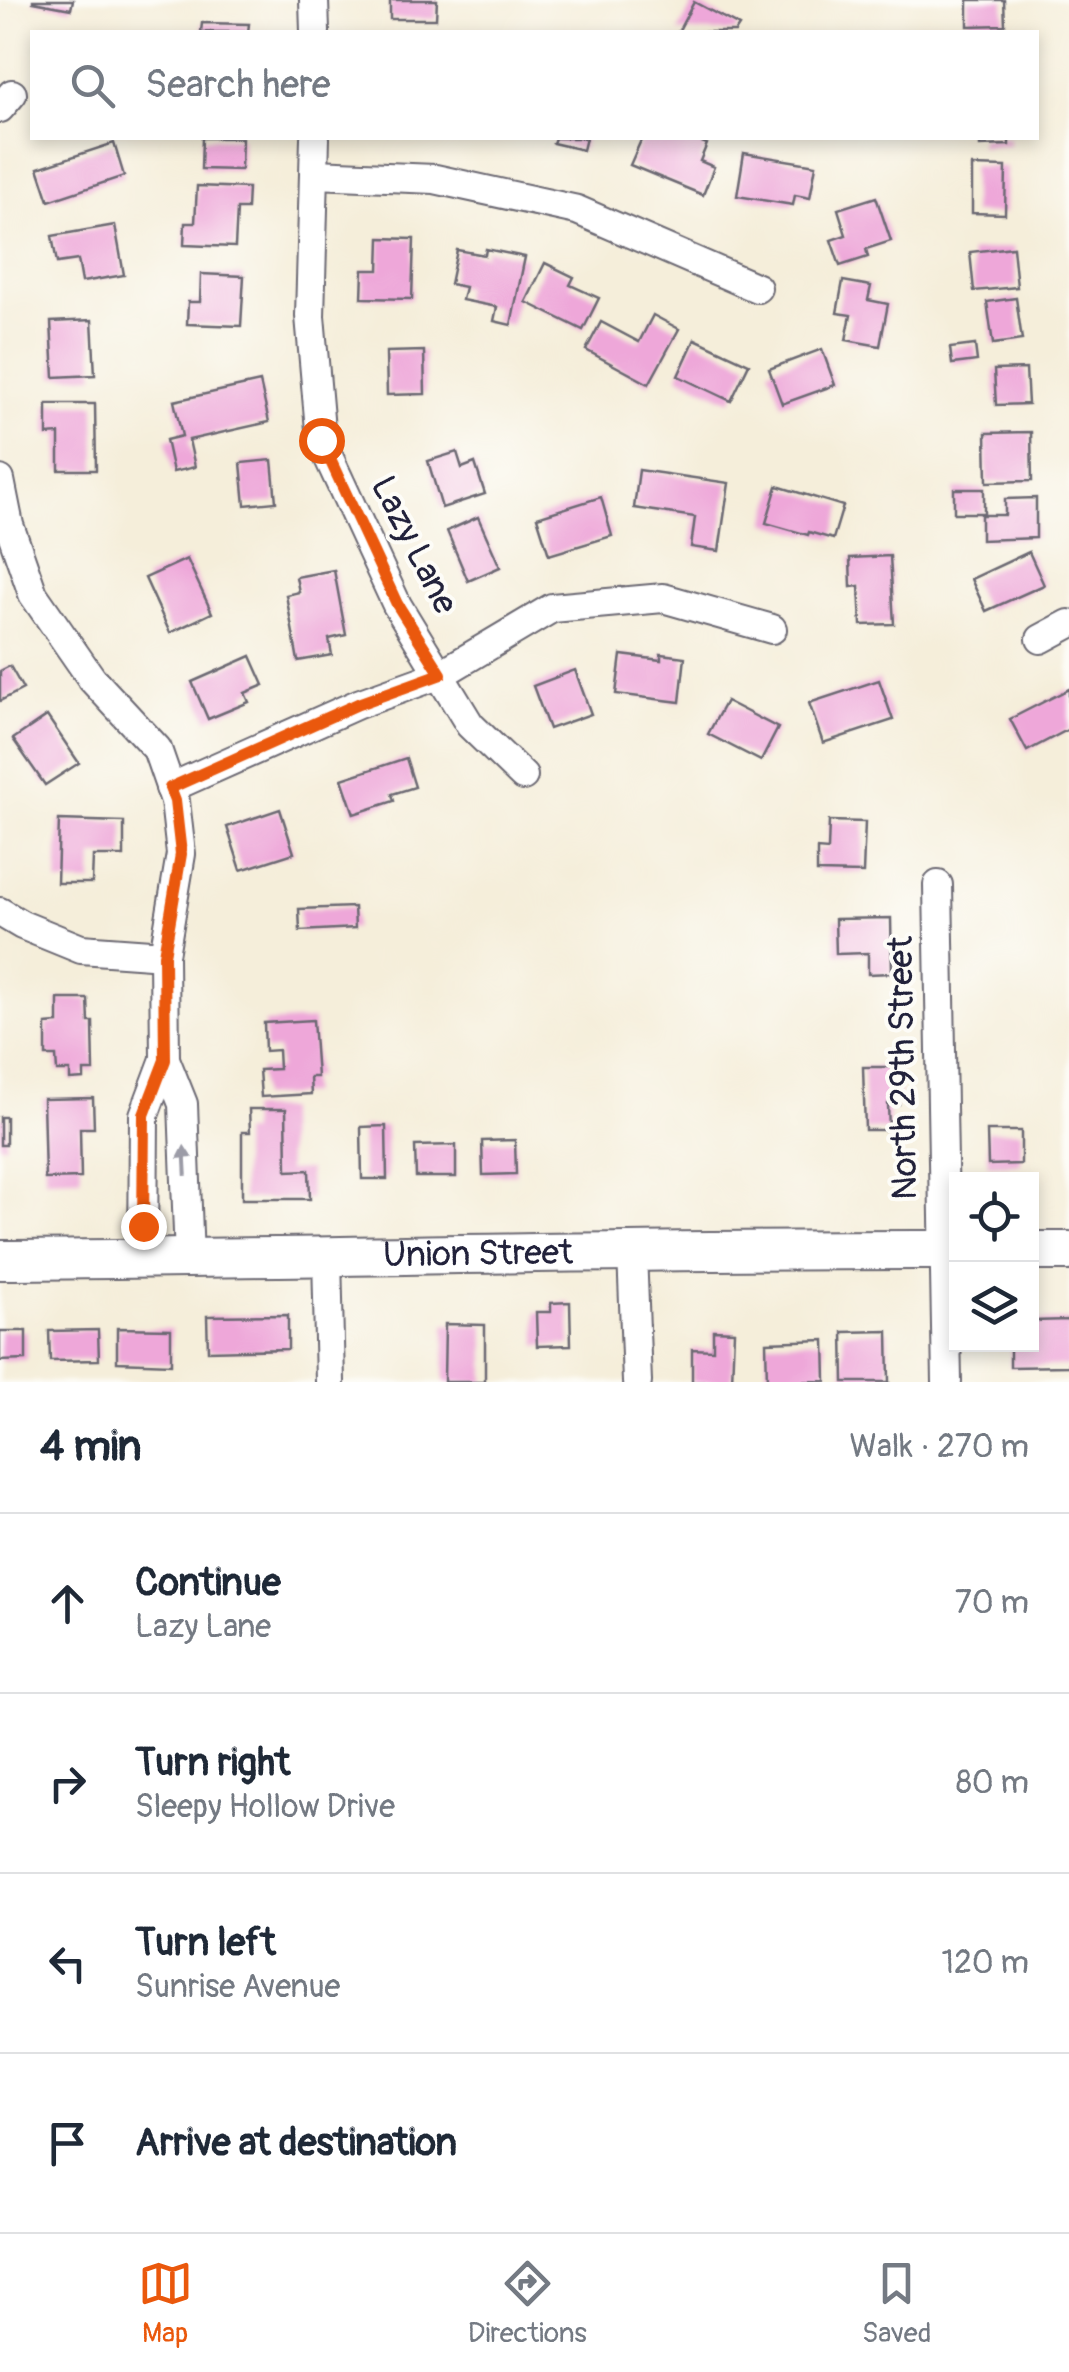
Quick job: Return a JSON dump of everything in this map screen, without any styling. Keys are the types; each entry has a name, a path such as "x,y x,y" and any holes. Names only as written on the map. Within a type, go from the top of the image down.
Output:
{"main road":[{"name":"Union Street","path":"0,1260 949,1250"},
{"path":"1039,1250 1069,1251"}],"street":[{"path":"314,0 314,30"},
{"name":"Lazy Lane","path":"315,140 310,316 321,440 397,604 470,725 523,776"},
{"path":"315,174 436,179 577,210 758,288"},
{"path":"0,480 9,525 33,594 92,679 158,750 175,801 181,854 164,955 165,1060 182,1104 190,1259"},
{"path":"170,788 358,704 441,674 552,608 663,598 772,629"},
{"path":"1041,640 1069,624"},
{"name":"North 29th Street","path":"938,885 949,1220"},
{"path":"0,912 81,948 164,955"},
{"path":"143,1259 144,1115 165,1060"},
{"path":"632,1252 637,1382"},
{"path":"326,1258 330,1382"},
{"name":"North 29th Street","path":"947,1382 950,1262"}],"building":[{"path":"33,0 73,0 71,9"},
{"path":"390,0 437,0 436,19 390,19"},
{"path":"968,0 1004,0 1005,25 968,26"},
{"path":"694,2 739,26 736,30 679,30"},
{"path":"202,23 249,24 248,30 201,30"},
{"path":"202,140 242,140 241,170 201,169"},
{"path":"554,140 586,140 583,150 553,143"},
{"path":"641,140 696,140 707,144 700,161 714,167 703,195 630,165"},
{"path":"980,140 1009,140 1009,145 980,146"},
{"path":"114,143 124,176 49,201 38,168"},
{"path":"744,153 816,165 810,198 795,195 793,205 737,196"},
{"path":"972,166 1006,167 1005,214 972,213"},
{"path":"197,186 248,188 247,209 237,209 235,247 184,245 185,223 195,223"},
{"path":"876,197 891,241 866,249 868,257 840,266 831,240 846,235 838,209"},
{"path":"115,225 124,275 82,282 78,260 57,263 52,236"},
{"path":"380,238 414,239 412,299 362,298 363,270 379,270"},
{"path":"1013,247 1017,287 974,291 970,252"},
{"path":"486,249 525,257 511,325 494,321 497,307 462,300 465,287 450,284 457,250 485,255"},
{"path":"545,263 574,277 570,285 599,298 583,330 526,302"},
{"path":"201,274 244,276 241,326 187,324 188,302 200,302"},
{"path":"843,281 871,286 868,300 888,304 880,346 846,340 851,315 837,313"},
{"path":"1016,298 1022,340 993,344 987,302"},
{"path":"653,315 679,329 649,384 586,350 601,322 639,342"},
{"path":"92,320 95,375 54,377 51,322"},
{"path":"695,339 749,364 731,401 678,376"},
{"path":"975,345 977,361 952,364 950,348"},
{"path":"822,349 835,385 782,404 769,369"},
{"path":"424,351 425,394 387,395 386,352"},
{"path":"1026,369 1028,404 996,405 994,370"},
{"path":"260,382 269,422 189,440 195,467 173,472 166,440 182,436 174,401"},
{"path":"47,404 95,404 96,470 59,470 59,434 47,435"},
{"path":"1031,432 1032,481 987,482 986,433"},
{"path":"457,452 462,468 475,463 485,494 442,508 428,461"},
{"path":"272,460 276,502 245,505 241,463"},
{"path":"639,470 729,483 719,551 691,547 695,517 634,508"},
{"path":"777,486 843,506 833,539 766,523"},
{"path":"954,489 984,489 984,513 954,513"},
{"path":"601,497 612,536 549,555 537,517"},
{"path":"1036,498 1036,538 981,540 981,515 1005,515 1005,499"},
{"path":"478,517 500,567 468,581 447,531"},
{"path":"1029,552 1044,585 986,611 971,579"},
{"path":"890,556 894,624 861,625 859,586 851,587 850,558"},
{"path":"187,559 212,613 170,633 145,578"},
{"path":"334,570 346,635 329,639 332,655 298,661 286,595 299,592 296,577"},
{"path":"661,654 685,657 680,702 616,694 621,655 661,660"},
{"path":"251,656 264,685 245,693 249,702 208,719 192,682"},
{"path":"10,666 23,689 0,701 0,671"},
{"path":"575,670 591,714 549,729 533,686"},
{"path":"879,680 893,720 823,743 809,703"},
{"path":"1069,689 1069,729 1027,751 1010,719"},
{"path":"726,701 778,728 761,761 708,734"},
{"path":"47,716 79,763 45,785 13,739"},
{"path":"406,758 415,787 392,794 394,801 354,814 342,779"},
{"path":"280,809 294,853 241,870 227,827"},
{"path":"59,820 124,822 124,856 93,856 92,883 57,883"},
{"path":"829,821 865,822 863,873 817,872 817,849 828,850"},
{"path":"354,907 355,928 300,931 299,909"},
{"path":"891,918 892,973 868,974 868,953 836,954 835,919"},
{"path":"58,999 88,999 89,1022 93,1022 94,1071 84,1071 84,1079 70,1080 70,1071 57,1071 56,1056 46,1056 46,1024 58,1023"},
{"path":"313,1020 317,1077 310,1077 311,1094 261,1097 259,1070 279,1069 278,1050 265,1051 264,1023"},
{"path":"863,1067 898,1067 899,1104 888,1104 889,1130 865,1130"},
{"path":"93,1098 94,1128 80,1128 81,1178 45,1179 43,1099"},
{"path":"249,1109 286,1109 287,1171 309,1170 310,1199 242,1199 242,1132 250,1132"},
{"path":"0,1117 6,1117 6,1145 0,1145"},
{"path":"386,1126 387,1179 362,1179 361,1127"},
{"path":"987,1131 1021,1131 1021,1164 988,1165"},
{"path":"515,1140 516,1174 483,1175 482,1141"},
{"path":"456,1145 456,1177 416,1177 415,1146"},
{"path":"570,1302 571,1345 537,1346 536,1312 551,1312 551,1303"},
{"path":"288,1315 288,1349 208,1351 207,1316"},
{"path":"1069,1320 1069,1366 1010,1367 1010,1352 1039,1352 1039,1321"},
{"path":"445,1324 485,1325 485,1382 444,1382"},
{"path":"117,1328 171,1329 171,1364 117,1362"},
{"path":"98,1330 99,1360 50,1361 49,1331"},
{"path":"713,1330 734,1331 732,1382 692,1382 692,1349 713,1350"},
{"path":"0,1331 26,1331 26,1360 0,1361"},
{"path":"888,1331 889,1382 844,1382 843,1332"},
{"path":"825,1340 826,1381 767,1382 766,1342"}],"route":[{"path":"143,1226 144,1115 165,1060 164,955 181,854 170,788 358,704 441,674 397,604 321,440"}]}
